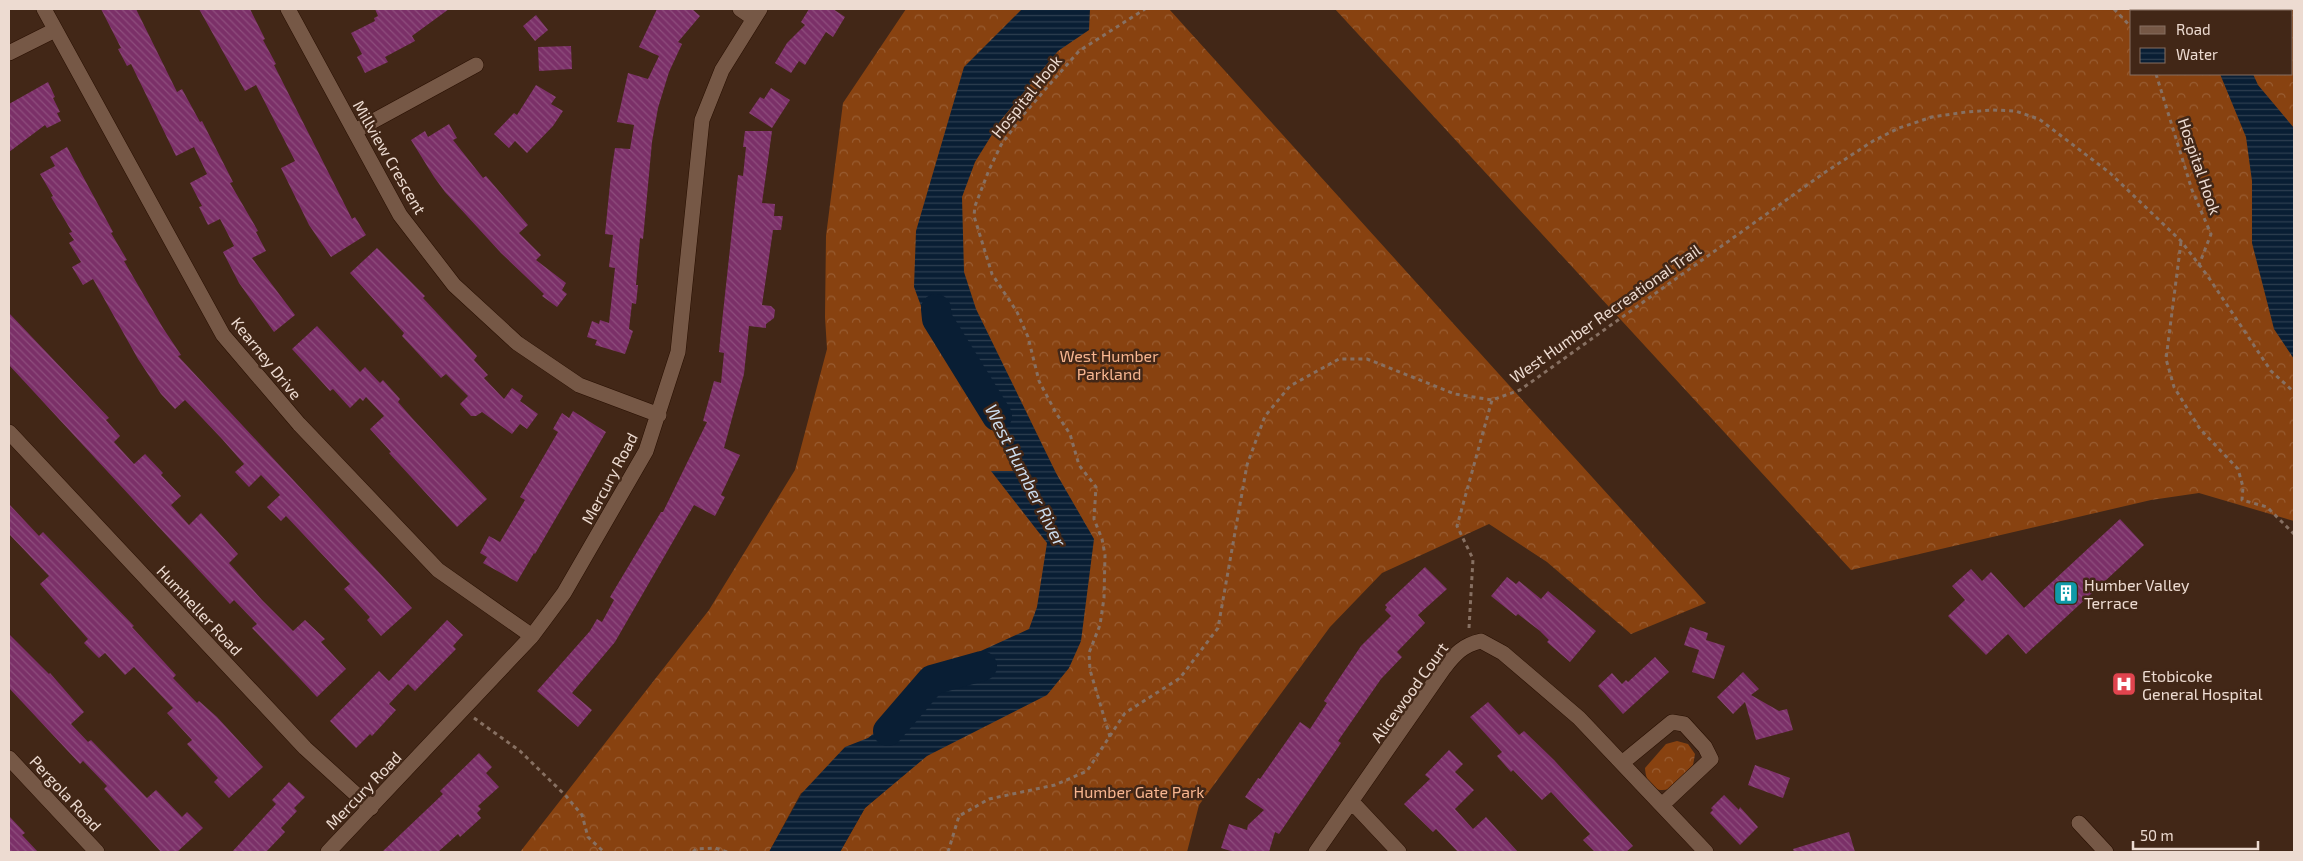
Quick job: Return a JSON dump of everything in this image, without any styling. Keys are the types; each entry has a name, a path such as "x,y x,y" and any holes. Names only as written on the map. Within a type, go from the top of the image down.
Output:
{"street":[{"name":"Kearney Drive","path":"44,9 223,335 299,424 438,570 532,636"},
{"name":"Millview Crescent","path":"288,9 400,215 454,285 518,343 579,385 659,415"},
{"path":"740,9 756,14"},
{"name":"Mercury Road","path":"328,852 532,636 564,593 646,451 678,352 702,120 722,70 756,14"},
{"path":"9,53 55,30"},
{"path":"355,132 476,65"},
{"name":"Humheller Road","path":"9,432 305,748 371,808"},
{"name":"Alicewood Court","path":"1316,852 1444,668 1458,651 1469,644 1481,641 1503,653 1579,718 1706,852"},
{"path":"1622,763 1672,722 1684,724 1705,747 1711,759 1662,805"},
{"name":"Pergola Road","path":"9,758 98,852"},
{"path":"1352,802 1399,852"},
{"path":"2080,823 2106,852"}],"path":[{"name":"Hospital Hook","path":"1110,737 1090,670 1090,653 1100,625 1104,598 1105,555 1102,538 1094,519 1096,487 1079,465 1070,434 1056,414 1039,381 1028,337 1017,312 992,274 974,216 975,206 989,170 1001,146 1023,115 1079,51 1146,9"},
{"path":"2114,9 2130,26"},
{"name":"Hospital Hook","path":"2156,75 2192,190 2211,234 2199,265"},
{"name":"West Humber Recreational Trail","path":"948,852 959,816 989,799 1055,785 1087,770 1126,714 1180,678 1218,628 1247,465 1264,416 1290,386 1339,360 1367,360 1456,394 1492,400 1520,390 1824,173 1873,141 1899,128 1932,117 1993,110 2015,111 2039,119 2110,173 2181,241 2270,371 2294,392"},
{"path":"2181,241 2166,359 2174,387 2200,429 2238,469 2243,487 2242,500 2267,507 2294,534"},
{"path":"1469,644 1473,559 1457,526 1492,400"},
{"path":"463,711 520,751 566,796 582,815 588,837 604,852"},
{"path":"693,852 696,848 715,848 727,852"}],"green space":[{"name":"West Humber Parkland","path":"906,9 1169,9 1706,603 1631,634 1547,562 1489,524 1382,573 1330,627 1199,805 1187,852 840,852 865,808 926,756 801,793 769,852 520,852 709,610 795,470 827,349 825,317 826,236 843,103"},
{"path":"1335,9 2294,9 2294,521 2199,493 2151,500 1851,570"},
{"path":"1677,741 1688,744 1695,754 1691,771 1684,780 1670,789 1656,789 1647,778 1645,768 1666,744"}],"water":[{"path":"1022,9 1090,9 1089,30 1058,51 1001,120 975,162 962,197 964,272 976,309 1056,473 1094,539 1081,641 1069,668 1047,695 927,756 865,808 840,852 769,852 802,793 845,747 868,738 972,655 1029,629 1037,607 1047,543 991,471 1013,471 965,357 956,346 931,333 914,287 916,231 964,67"},
{"path":"2220,75 2253,75 2258,85 2294,128 2294,359 2274,329 2252,243 2252,181 2246,137"}],"building":[{"path":"101,9 136,9 177,92 182,89 200,122 202,121 233,182 230,183 258,231 256,232 266,251 252,258 295,315 274,332 239,283 223,252 234,246 220,219 208,225 199,207 202,206 190,183 207,174 194,147 176,156 131,64 127,66 118,49 121,48"},
{"path":"199,9 250,9 276,64 274,65 352,219 355,217 366,235 331,257 309,225 281,168 295,161 256,85 245,91"},
{"path":"375,9 449,9 412,36 415,41 385,57 388,62 365,73 357,57 362,54 351,33 375,21 374,18 378,16"},
{"path":"657,9 692,9 700,16 678,42 682,44 669,72 658,108 652,142 643,239 640,238 636,304 632,303 629,329 633,331 625,354 595,345 597,340 587,337 592,321 599,324 600,320 609,323 615,268 609,267 613,235 605,234 611,174 615,148 630,149 634,125 617,122 628,73 648,79 659,56 639,47"},
{"path":"809,9 833,9 845,17 833,37 826,32 805,65 799,61 791,73 775,63 787,43 805,25 801,22"},
{"path":"536,15 548,30 535,41 523,26"},
{"path":"571,46 572,69 539,71 538,47"},
{"path":"48,82 60,112 57,113 61,121 47,128 45,125 9,152 9,104"},
{"path":"536,85 556,97 551,104 563,111 553,126 527,153 515,141 509,148 494,134 514,113 517,115"},
{"path":"771,88 790,100 772,128 749,113 760,97 764,99"},
{"path":"449,124 457,138 453,140 483,178 486,176 528,225 519,233 541,255 536,260 566,283 562,290 567,294 557,307 542,296 544,294 501,253 445,192 411,140 425,131 428,137"},
{"path":"745,131 772,131 762,203 775,204 774,216 783,216 781,230 773,230 762,305 771,306 775,310 774,318 766,324 766,328 749,326 744,374 724,448 740,455 721,495 725,497 715,516 694,505 615,642 572,693 592,710 578,727 537,691 590,631 597,619 602,622 614,600 610,597 661,512 663,512 707,422 703,421 714,381 721,383 724,353 719,352 721,331 738,175 743,176 746,147 743,147"},
{"path":"67,147 127,260 124,261 181,355 178,356 412,608 381,636 367,620 370,617 344,589 350,584 286,516 281,521 267,507 280,495 261,475 249,487 235,472 244,464 185,400 175,409 161,394 138,359 93,279 83,285 72,267 81,262 69,243 74,240 69,233 72,232 40,174 55,166 50,157"},
{"path":"377,248 425,296 423,298 477,356 474,360 488,375 484,378 504,399 512,388 523,396 520,401 538,414 527,429 520,424 512,434 482,412 476,416 471,416 460,404 468,396 446,374 441,378 402,336 404,333 350,273"},
{"path":"9,313 109,418 106,420 120,436 114,442 134,464 145,454 163,473 161,475 181,496 171,505 189,525 201,513 238,554 229,563 262,600 293,631 305,620 325,639 321,642 346,669 317,697 252,628 257,624 234,600 230,604 9,365"},
{"path":"317,326 360,372 365,367 380,383 383,380 400,399 398,402 487,499 457,527 389,453 391,452 370,429 384,416 366,397 363,401 360,398 350,408 333,389 330,391 292,349"},
{"path":"573,411 606,432 517,582 483,563 487,557 480,553 489,536 500,542 525,500 520,497 558,432 553,429 562,413 569,418"},
{"path":"9,504 39,536 43,532 134,626 132,627 176,675 173,678 197,703 199,701 217,717 263,767 229,798 214,782 218,778 187,744 192,740 167,713 173,708 134,667 125,675 105,653 99,658 84,643 88,639 40,584 49,576 9,534"},
{"name":"Humber Valley Terrace","path":"2120,519 2144,545 2026,654 2008,634 1986,655 1948,616 1965,600 1952,586 1971,569 1982,581 1991,572 2024,608"},
{"path":"1425,567 1447,589 1418,615 1425,623 1397,652 1402,657 1381,679 1338,741 1341,743 1279,834 1275,832 1269,852 1234,852 1221,848 1229,824 1247,830 1248,825 1264,810 1245,797 1300,722 1310,729 1327,703 1324,701 1361,646 1391,616 1385,610 1387,607 1385,605"},
{"path":"1507,577 1516,584 1519,581 1541,599 1548,591 1596,631 1570,662 1547,642 1549,640 1540,631 1518,614 1516,616 1491,596"},
{"path":"447,620 463,635 453,646 456,649 415,691 408,684 389,704 396,710 372,736 370,734 356,748 330,721 379,671 389,681"},
{"path":"1690,627 1708,633 1706,640 1725,646 1714,679 1692,672 1699,650 1684,645"},
{"path":"9,634 50,673 84,712 71,724 88,742 91,740 147,798 156,790 182,817 187,812 203,828 177,852 161,852 104,789 107,786 83,761 80,764 9,688"},
{"path":"1655,657 1669,672 1623,714 1598,686 1612,673 1622,684 1626,680 1628,682"},
{"path":"1743,672 1759,689 1751,695 1779,711 1787,709 1793,730 1756,740 1745,702 1733,714 1717,697"},
{"path":"1488,702 1519,735 1524,731 1554,760 1633,846 1626,852 1595,852 1583,840 1590,834 1551,792 1542,800 1513,770 1511,772 1497,756 1502,752 1470,717"},
{"path":"1449,750 1463,764 1455,772 1474,790 1455,809 1473,829 1486,817 1518,852 1458,852 1436,829 1433,832 1404,804 1430,779 1425,775"},
{"path":"479,753 492,767 486,773 499,787 478,806 481,809 477,813 481,818 460,837 458,834 438,852 382,852 443,794 440,791"},
{"path":"1755,765 1790,778 1783,798 1748,785"},
{"path":"289,782 305,797 294,808 297,811 281,828 285,832 266,852 232,852 276,804 272,800"},
{"path":"1724,795 1739,810 1740,807 1758,827 1740,845 1710,813 1713,810 1711,808"},
{"path":"9,816 25,833 22,835 38,852 9,852"},
{"path":"1849,832 1855,852 1794,852 1793,849"}],"waterway":[{"name":"West Humber River","path":"936,309 937,319 997,416"},
{"name":"West Humber River","path":"888,731 932,680 982,666"}],"place":[{"name":"Humber Valley Terrace","path":"2066,593"},
{"name":"Etobicoke General Hospital","path":"2124,684"}],"park label":[{"name":"Humber Gate Park","path":"1139,791"}]}
